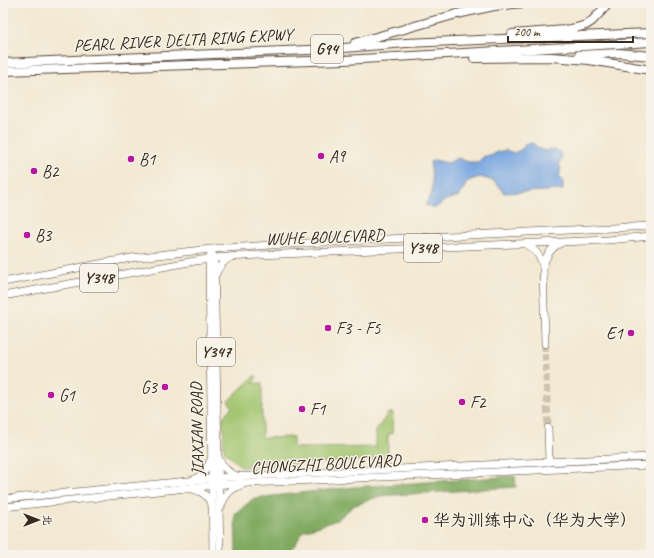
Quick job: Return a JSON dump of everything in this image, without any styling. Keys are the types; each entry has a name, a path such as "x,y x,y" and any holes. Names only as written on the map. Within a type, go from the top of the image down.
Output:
{"highway":[{"path":"331,49 437,19 476,10 524,3"},
{"path":"406,43 571,29 586,25 592,21 609,3"},
{"name":"PEARL RIVER DELTA RING EXPWY","path":"3,63 331,49 406,43 651,33"},
{"name":"PEARL RIVER DELTA RING EXPWY","path":"3,71 344,60 651,42"},
{"path":"344,60 551,57 606,54 651,56"},
{"path":"551,57 589,60 651,70"}],"main road":[{"name":"WUHE BOULEVARD","path":"3,282 131,258 211,249 279,244 651,226"},
{"name":"WUHE BOULEVARD","path":"3,296 212,258 608,240 651,236"},
{"path":"392,239 392,249"},
{"path":"543,266 547,255 552,249 563,242"},
{"path":"525,244 536,250 543,266 545,344"},
{"name":"JIAXIAN ROAD","path":"211,249 215,454 213,555"},
{"path":"195,261 205,268 212,279 220,266 232,257"},
{"path":"548,428 549,462"},
{"path":"192,481 206,471 215,454 223,467 240,477"},
{"name":"CHONGZHI BOULEVARD","path":"3,507 184,488 240,477 651,457"},
{"name":"CHONGZHI BOULEVARD","path":"3,499 192,481 246,483 651,465"},
{"name":"JIAXIAN ROAD","path":"215,482 219,515 220,555"},
{"path":"219,515 223,498 227,493 246,483"},
{"path":"184,488 193,489 204,494 211,503 213,510"}],"green space":[{"path":"255,375 257,377 253,383 262,383 262,438 293,437 293,448 376,447 376,431 388,413 393,413 392,434 388,434 388,459 241,467 224,451 223,417 232,407 228,401"},
{"path":"515,476 516,487 380,496 353,506 337,520 303,531 294,547 274,555 236,555 235,514 254,498 355,487"}],"water":[{"path":"526,143 533,143 537,148 545,151 553,149 560,152 562,158 559,164 561,169 559,176 563,180 563,190 504,193 494,181 480,177 468,181 459,196 446,200 435,208 425,205 432,193 430,162 434,160 448,163 458,158 468,162 478,162 484,156 491,156 497,152 506,150 514,153 522,149"}],"tunnel":[{"path":"545,344 548,428"}],"place":[{"name":"A9","path":"321,156"},
{"name":"B1","path":"131,159"},
{"name":"B2","path":"34,171"},
{"name":"B3","path":"27,235"},
{"name":"F3 - F5","path":"328,328"},
{"name":"E1","path":"631,333"},
{"name":"G3","path":"165,387"},
{"name":"G1","path":"51,395"},
{"name":"F2","path":"462,402"},
{"name":"F1","path":"302,409"},
{"name":"华为训练中心（华为大学）","path":"425,520"}]}
